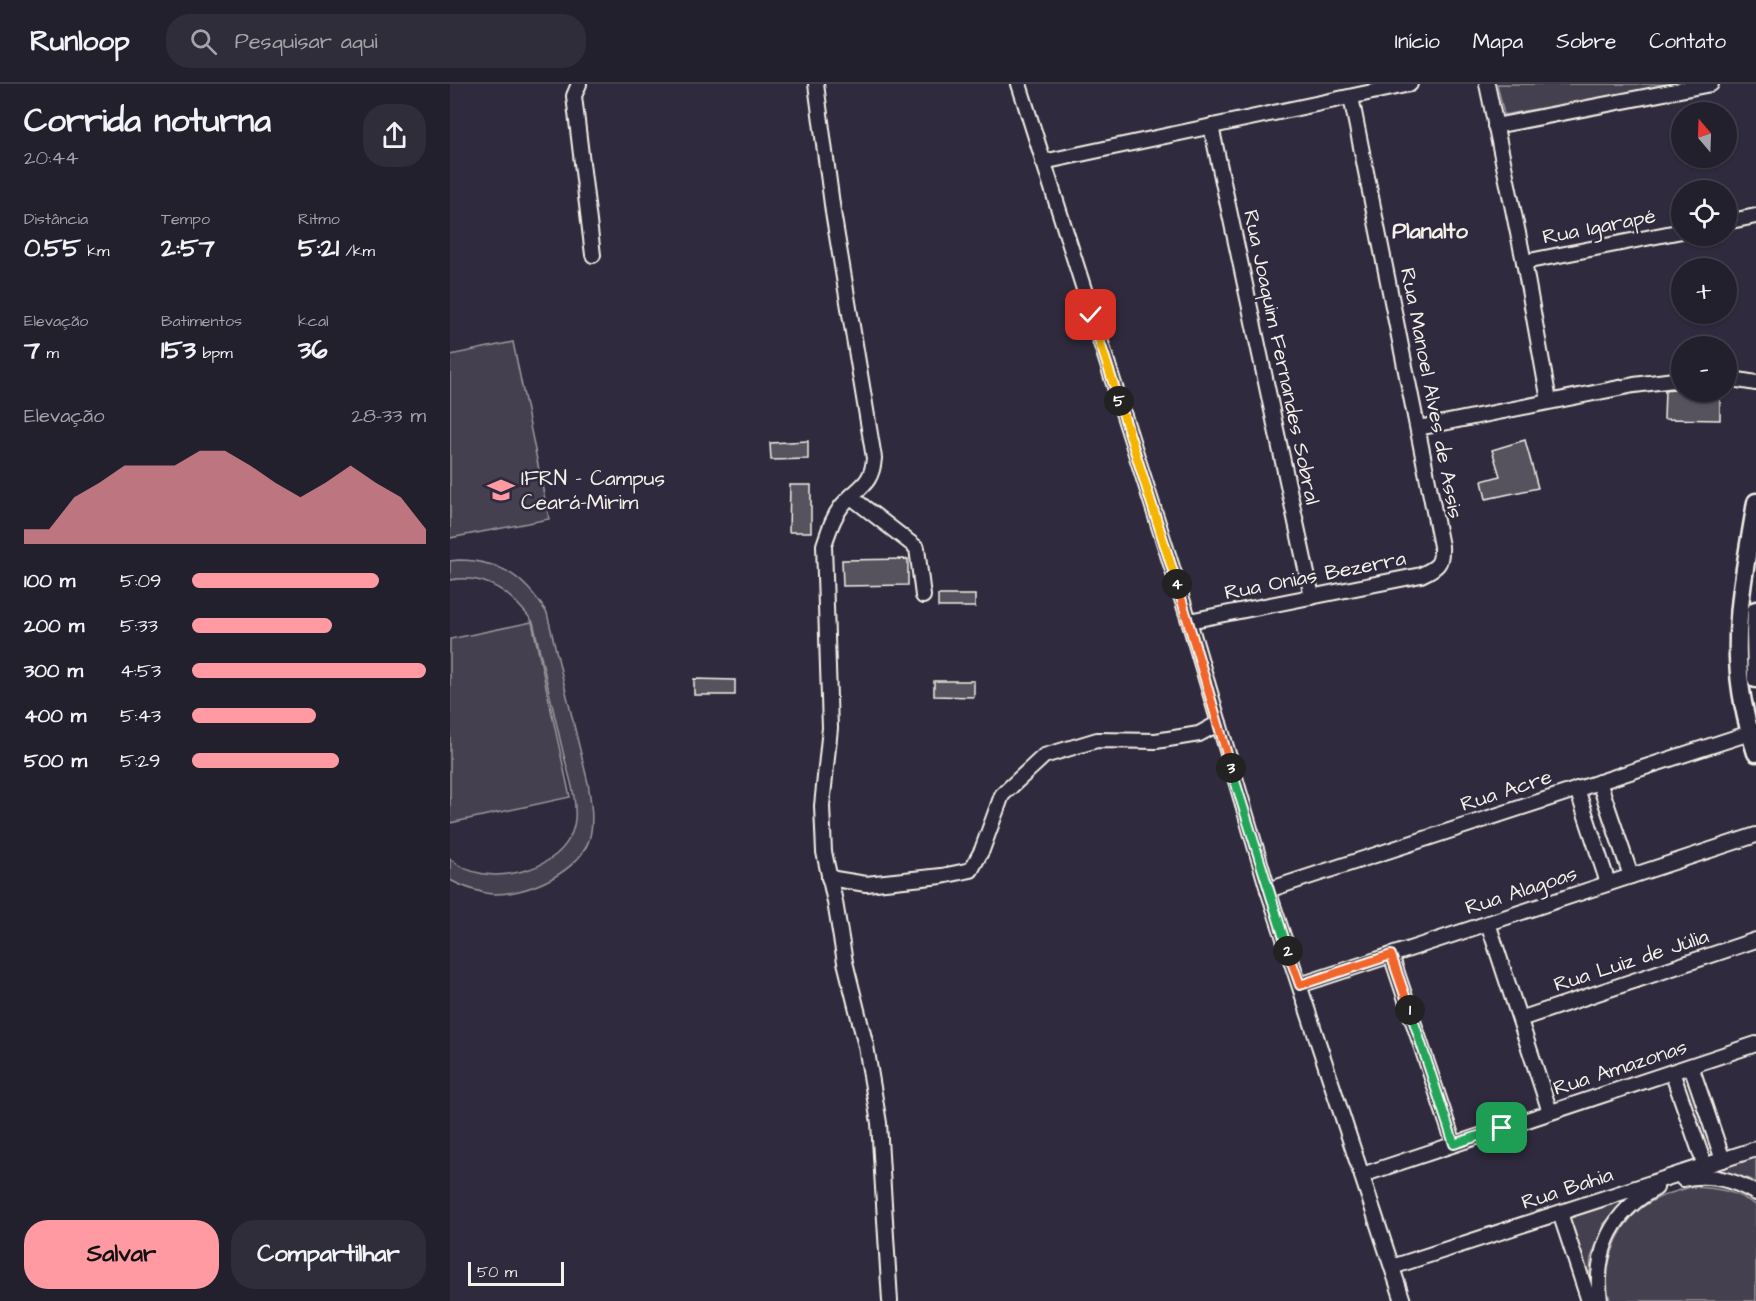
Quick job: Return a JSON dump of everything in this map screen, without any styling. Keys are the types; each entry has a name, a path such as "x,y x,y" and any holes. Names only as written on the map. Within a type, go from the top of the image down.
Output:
{"street":[{"path":"579,84 574,96 593,255"},
{"path":"816,84 833,212 874,458 870,478 842,505 831,522 824,545 830,728 822,806 824,852 845,962 866,1046 879,1123 890,1301"},
{"path":"1019,84 1189,621 1268,890 1402,1301"},
{"path":"1486,84 1524,262 1549,401"},
{"path":"1495,126 1711,84"},
{"path":"1043,162 1405,85"},
{"name":"Rua Manoel Alves de Assis","path":"1351,97 1442,557"},
{"name":"Rua Joaquim Fernandes Sobral","path":"1212,126 1311,597"},
{"path":"1737,220 1756,216"},
{"name":"Rua Igarapé","path":"1524,262 1671,233"},
{"path":"1418,428 1549,401 1671,380"},
{"path":"1737,380 1756,383"},
{"path":"851,497 917,548 923,596"},
{"path":"1756,502 1740,605 1752,628 1756,679"},
{"name":"Rua Onias Bezerra","path":"1189,621 1421,575 1439,564 1442,557"},
{"path":"1756,610 1752,628 1737,657 1741,695 1753,732 1756,753"},
{"path":"829,878 866,884 942,876 971,870 982,850 1002,795 1044,756 1097,740 1156,741 1199,734 1219,723"},
{"name":"Rua Acre","path":"1268,890 1753,732"},
{"path":"1599,782 1630,876"},
{"path":"1577,789 1608,883"},
{"name":"Rua Alagoas","path":"1300,985 1756,835"},
{"path":"1488,923 1550,1112"},
{"name":"Rua Luiz de Júlia","path":"1520,1019 1756,940"},
{"path":"1391,955 1454,1144"},
{"name":"Rua Amazonas","path":"1362,1175 1756,1044"},
{"path":"1691,1066 1723,1160"},
{"path":"1672,1072 1705,1166"},
{"name":"Rua Bahia","path":"1392,1267 1664,1181 1756,1149"},
{"path":"1600,1301 1598,1280 1601,1256 1610,1232 1624,1212 1643,1195 1664,1181 1691,1177 1717,1178 1743,1185 1756,1193"},
{"path":"1560,1213 1590,1301"}],"shaded area":[{"path":"1497,84 1673,84 1504,115"},
{"path":"513,342 549,519 450,538 450,355"},
{"path":"450,561 488,564 510,573 530,590 547,613 588,783 592,813 591,829 588,843 581,855 571,865 544,882 513,892 485,893 450,880 450,859 465,869 492,875 510,874 548,861 563,847 573,830 575,811 573,794 533,622 498,588 476,580 450,580"},
{"path":"532,622 570,797 450,823 450,639"},
{"path":"1756,1157 1756,1183 1750,1179 1712,1171"},
{"path":"1691,1187 1725,1191 1756,1205 1756,1301 1610,1301 1607,1276 1612,1251 1631,1218 1652,1201"},
{"path":"1629,1199 1604,1224 1591,1258 1589,1281 1568,1218"}],"building":[{"path":"1671,389 1671,402 1720,402 1720,420 1664,419 1665,390"},
{"path":"1525,440 1538,488 1486,499 1482,481 1500,476 1492,450"},
{"path":"808,441 808,459 771,460 770,443"},
{"path":"790,485 811,485 811,532 789,532"},
{"path":"908,559 908,585 843,586 842,560"},
{"path":"938,595 975,595 975,607 938,607"},
{"path":"694,679 735,680 735,695 694,695"},
{"path":"934,681 974,681 974,697 934,696"}],"place":[{"name":"IFRN - Campus Ceará-Mirim","path":"501,490"}],"district":[{"name":"Planalto","path":"1430,230"}],"route":[{"path":"1091,315 1189,621 1268,890 1300,985 1391,955 1454,1144 1502,1128"}]}
